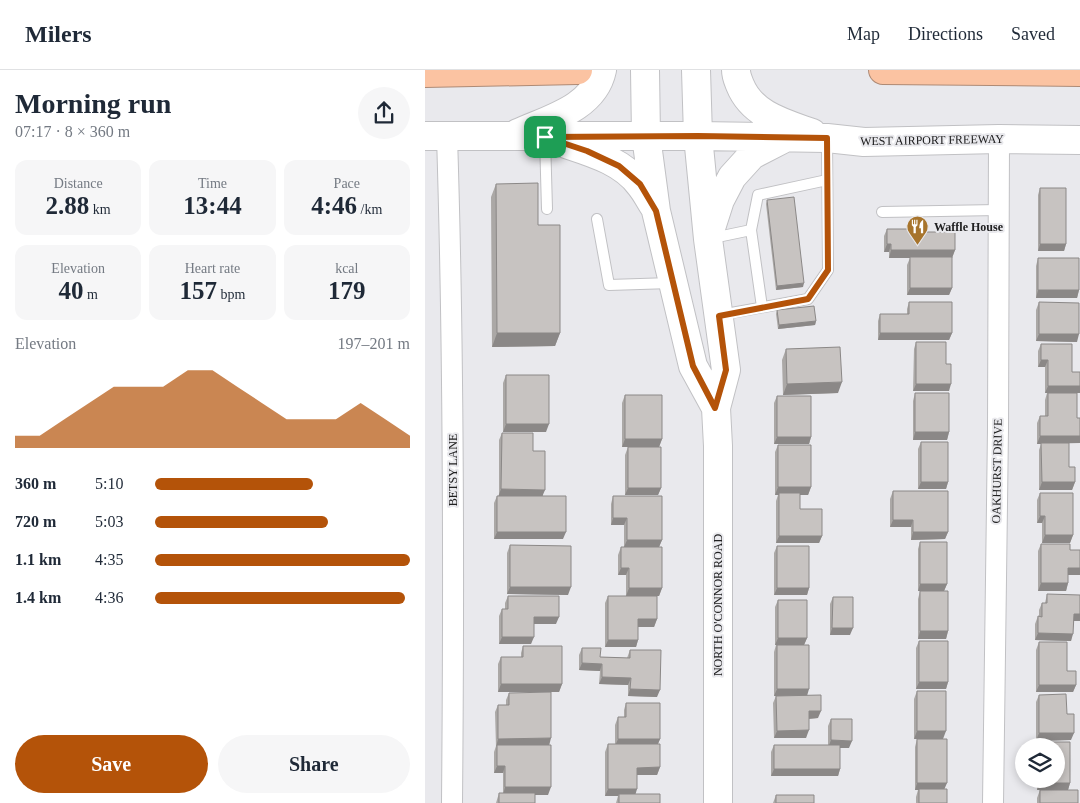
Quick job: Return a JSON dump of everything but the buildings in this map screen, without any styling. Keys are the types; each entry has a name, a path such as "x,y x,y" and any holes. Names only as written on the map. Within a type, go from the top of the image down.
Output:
{"highway":[{"path":"425,73 578,70"},
{"path":"883,70 1080,72"}],"main road":[{"path":"508,137 571,110 588,97 601,77 602,70"},
{"name":"NORTH O'CONNOR ROAD","path":"645,70 647,136 656,211 693,366 715,408"},
{"name":"NORTH O'CONNOR ROAD","path":"697,70 698,136 708,239 726,370 715,408 718,446 718,803"},
{"path":"736,70 745,97 757,109 783,122 827,138"},
{"name":"WEST AIRPORT FREEWAY","path":"436,136 698,136 827,138 864,142 999,139 1080,140"},
{"path":"545,137 587,151 619,166 640,184 656,211"},
{"path":"708,239 720,200 732,177 753,155 784,138"}],"street":[{"name":"BETSY LANE","path":"436,136 452,314 454,612 452,803"},
{"name":"OAKHURST DRIVE","path":"993,803 998,429 999,139"}],"lane":[{"path":"545,137 547,208"},
{"path":"719,316 808,299 828,270 827,138"},
{"path":"762,307 751,230 758,195 827,180"},
{"path":"882,212 998,210"},
{"path":"597,219 609,285 674,283"},
{"path":"708,239 751,230"}],"place":[{"name":"Waffle House","path":"918,246"}],"route":[{"path":"698,136 827,138 828,270 808,299 719,316 726,370 715,408 693,366 656,211 640,184 619,166 587,151 545,137 698,136"}]}
